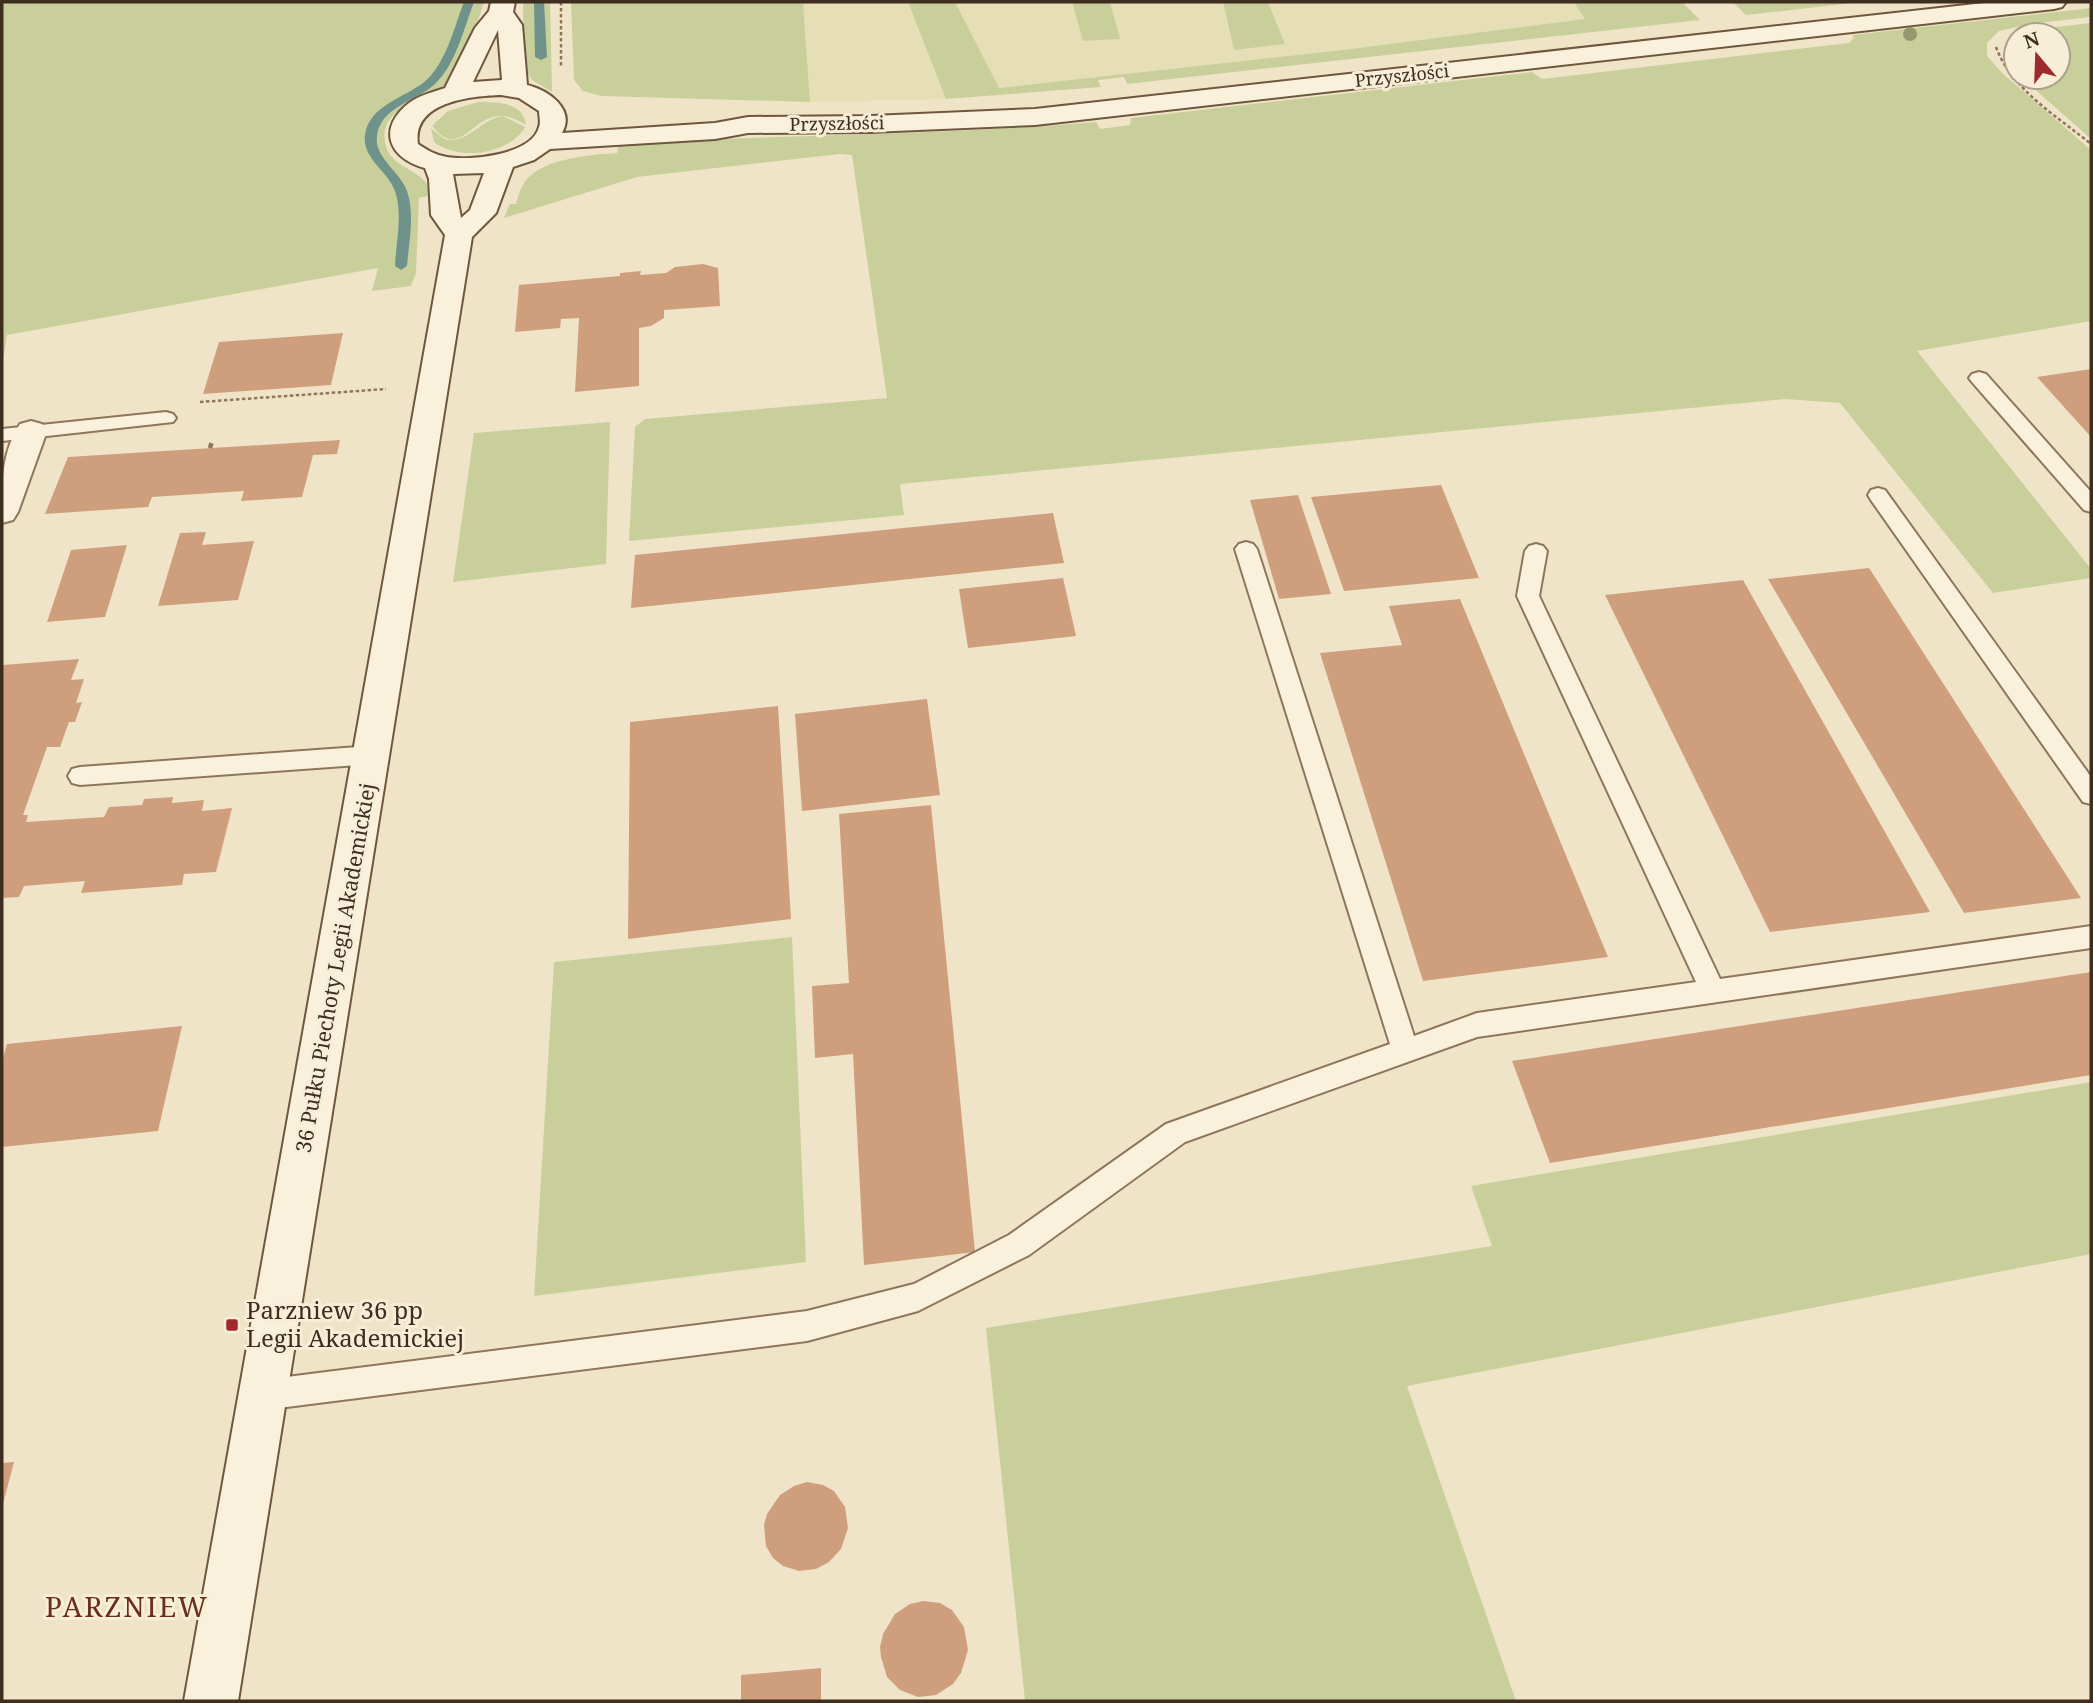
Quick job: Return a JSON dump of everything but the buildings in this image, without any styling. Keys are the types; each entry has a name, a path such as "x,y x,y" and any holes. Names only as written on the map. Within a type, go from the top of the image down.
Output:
{"street":[{"name":"Przyszłości","path":"541,142 715,131 748,125 967,121 1048,116 2054,2"},
{"path":"502,7 510,25 515,89"},
{"path":"456,92 487,28 502,7"},
{"path":"486,88 515,89 575,112 554,125 541,142 524,154 502,162 469,168 437,166 412,155 405,147 402,132 411,116 419,109 456,92 486,88"},
{"name":"Przyszłości","path":"575,112 722,120 748,125"},
{"path":"437,166 443,179 445,215 460,235 482,213 502,162"},
{"name":"36 Pułku Piechoty Legii Akademickiej","path":"211,1701 460,235"},
{"path":"2,512 16,433"}],"lane":[{"path":"1979,378 2091,505"},
{"path":"16,433 166,418"},
{"path":"1878,495 2091,795"},
{"path":"1246,549 1405,1051"},
{"path":"1536,551 1528,596 1713,992"},
{"path":"80,776 372,755"},
{"path":"263,1395 807,1326 918,1297 1019,1245 1176,1133 1477,1025 2091,937"}],"path":[{"path":"561,2 562,79"},
{"path":"2001,39 1996,44 1998,59 2010,74 2091,144"},
{"path":"190,403 391,388"},
{"path":"210,448 212,441"}],"shaded area":[{"path":"803,2 908,2 946,99 810,102"},
{"path":"955,2 1072,2 1084,41 1119,39 1110,2 1223,2 1234,49 1285,44 1268,2 1574,2 1586,19 1343,50 998,88"}],"green space":[{"path":"2,2 484,2 467,50 452,77 433,92 397,112 389,121 385,132 386,146 390,154 423,179 432,195 419,198 416,273 411,286 372,291 378,268 7,335 2,367"},
{"path":"523,2 550,2 552,92 532,80 524,68"},
{"path":"571,2 803,2 810,102 601,96 583,91 574,80"},
{"path":"908,2 955,2 999,88 1343,50 1585,19 1574,2 1682,2 1700,20 1127,84 1124,77 1098,80 1101,87 946,99"},
{"path":"1072,2 1110,2 1120,39 1083,41"},
{"path":"1223,2 1268,2 1285,44 1234,50"},
{"path":"1733,2 1862,2 1746,15"},
{"path":"2091,8 2091,17 2056,21 2002,21 2002,30 1987,43 1987,56 2002,73 2002,91 2023,91 2091,150 2091,321 1917,351 2091,569 2091,578 1993,593 1840,403 1785,399 900,484 904,515 629,541 635,427 645,419 887,398 852,155 840,154 637,177 504,218 510,204 516,204 524,183 542,168 567,159 617,153 619,144 977,130 1096,122 1100,129 1130,125 1131,118 1532,72 1542,79 1849,43 1854,38 1852,35"},
{"path":"2091,23 2091,139 2037,91 2072,91 2072,25"},
{"path":"478,102 501,103 515,108 524,117 526,125 510,117 497,116 453,139 442,136 432,126 448,111"},
{"path":"503,116 525,127 516,138 494,150 456,152 434,142 431,128 444,139 452,140"},
{"path":"610,422 606,564 453,582 474,433"},
{"path":"792,937 806,1262 534,1296 554,962"},
{"path":"2091,1082 2091,1254 1407,1386 1516,1701 1025,1701 986,1328 1492,1246 1471,1186"}],"waterway":[{"path":"401,266 404,218 401,191 374,152 371,136 380,116 425,87 438,74 469,2"},
{"path":"539,2 541,57"}],"place":[{"name":"Parzniew 36 pp Legii Akademickiej","path":"232,1325"}],"district":[{"name":"PARZNIEW","path":"127,1607"}]}
